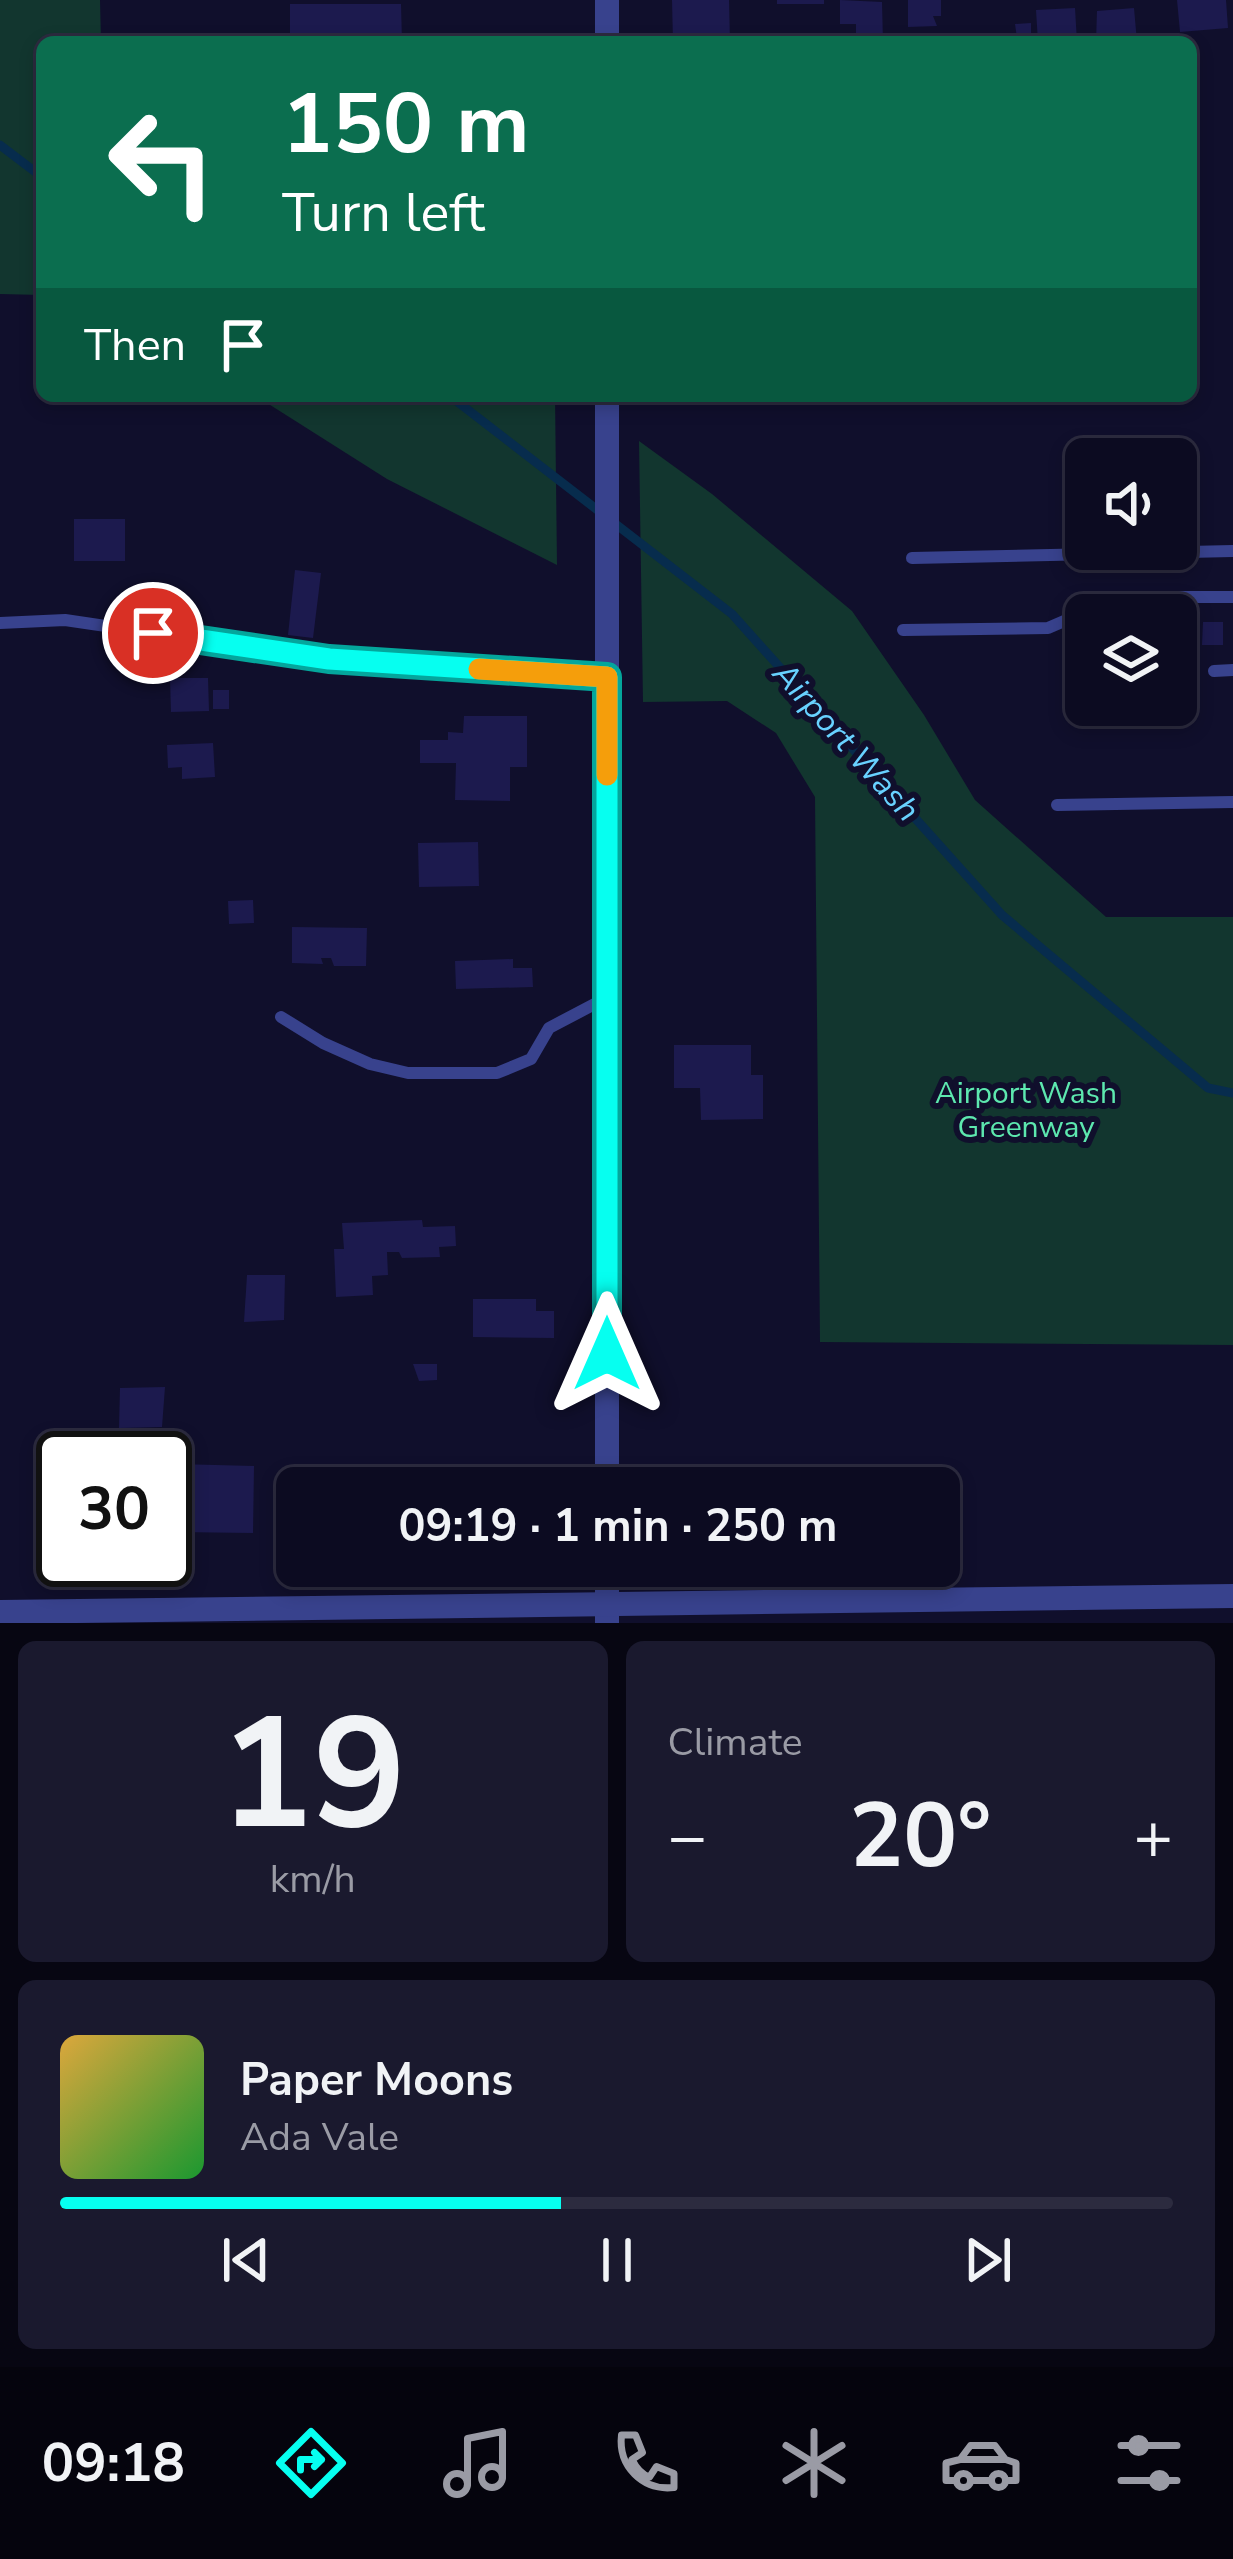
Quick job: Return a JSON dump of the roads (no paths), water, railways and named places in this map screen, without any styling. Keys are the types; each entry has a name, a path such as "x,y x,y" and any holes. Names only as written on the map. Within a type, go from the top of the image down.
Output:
{"street":[{"path":"607,0 607,36"},
{"path":"607,402 607,1467"},
{"path":"0,1612 607,1614 1233,1596"}],"lane":[{"path":"912,558 1233,551"},
{"path":"903,630 1048,628 1092,609 1105,597 1233,597"},
{"path":"0,622 65,620 329,659 607,677"},
{"path":"1214,671 1233,670"},
{"path":"1057,805 1233,802"},
{"path":"281,1017 322,1043 370,1064 408,1073 497,1073 531,1059 549,1028 607,997"}],"waterway":[{"name":"Airport Wash","path":"0,145 36,172"},
{"name":"Airport Wash","path":"458,402 732,614 1002,915 1208,1088 1233,1093"}],"park label":[{"name":"Airport Wash Greenway","path":"1026,1110"}]}
